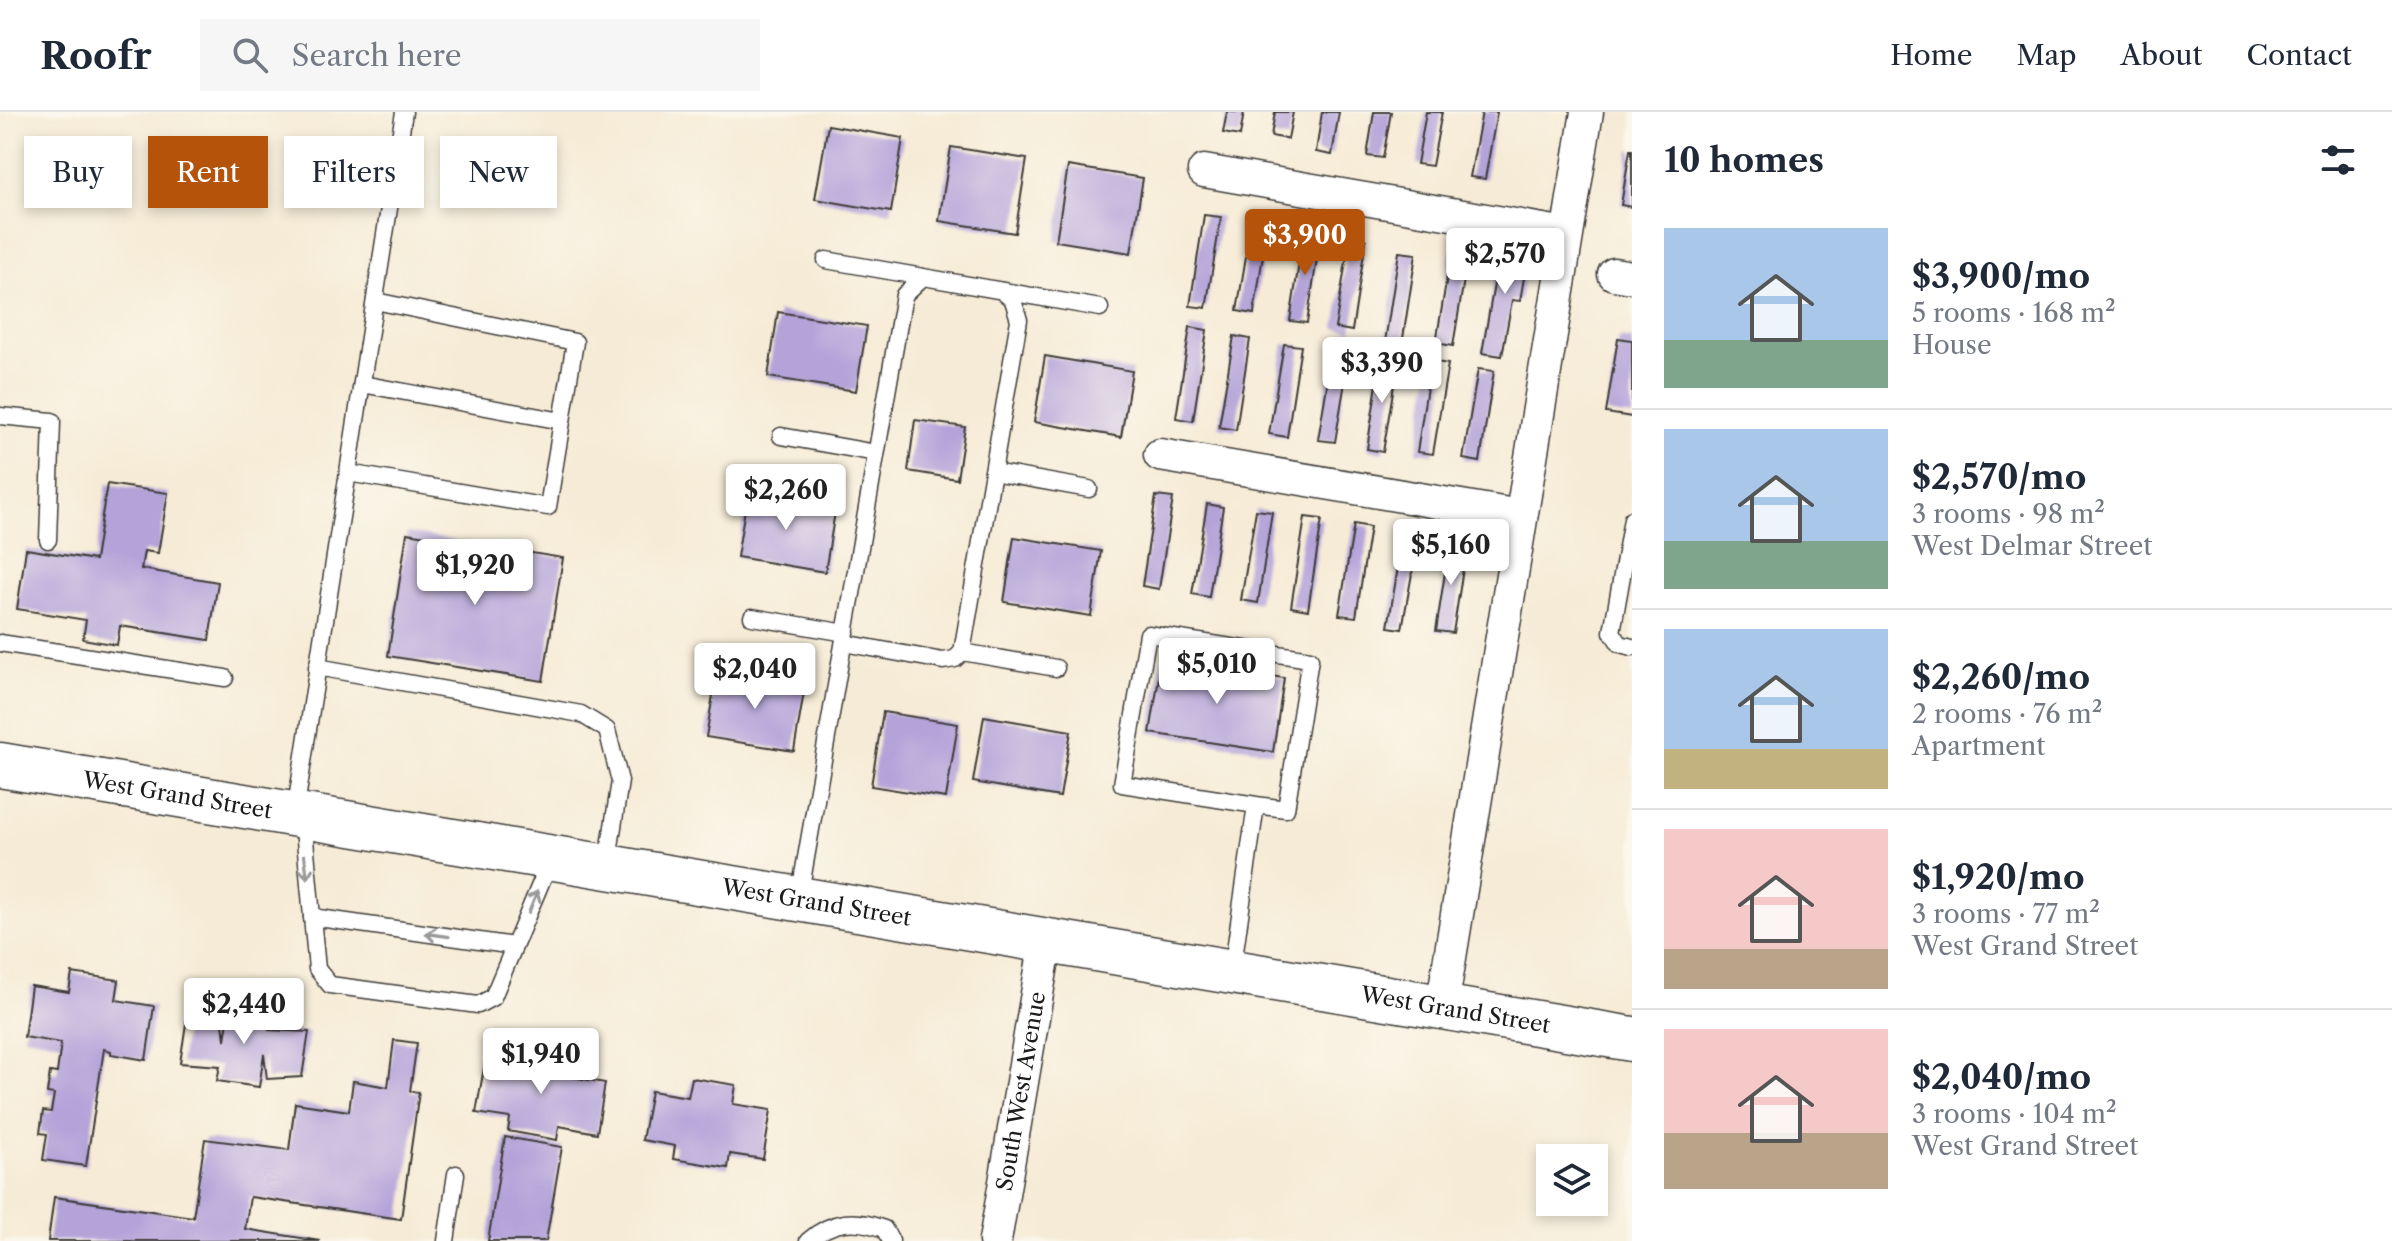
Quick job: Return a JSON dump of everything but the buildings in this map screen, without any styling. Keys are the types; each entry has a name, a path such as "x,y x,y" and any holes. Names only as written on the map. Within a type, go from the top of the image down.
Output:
{"main road":[{"name":"West Grand Street","path":"0,765 1632,1039"}],"street":[{"path":"1442,1007 1587,112"},
{"path":"1204,171 1566,234"},
{"path":"1160,455 1520,516"},
{"name":"South West Avenue","path":"995,1241 1046,941"}],"lane":[{"path":"404,112 317,667 299,815 317,969 330,985 478,1005 493,997 551,858"},
{"path":"826,260 1100,308"},
{"path":"799,900 904,295 911,285 923,277"},
{"path":"752,617 943,661 955,659 962,652 1019,320 1013,300 1002,291"},
{"path":"348,473 548,507 575,342 375,301"},
{"path":"362,384 562,421"},
{"path":"0,416 52,421 48,540"},
{"path":"781,436 876,453"},
{"path":"993,472 1089,489"},
{"path":"1632,519 1612,632 1620,644 1632,647"},
{"path":"1148,634 1310,659 1286,809 1256,805 1122,784 1148,634"},
{"path":"0,643 225,678"},
{"path":"962,652 1056,668"},
{"path":"317,667 581,714 607,730 620,781 607,867"},
{"path":"1232,972 1256,805"},
{"path":"312,917 514,946"},
{"path":"446,1241 456,1174"},
{"path":"808,1241 821,1230 842,1221 864,1221 884,1229 891,1241"}]}
